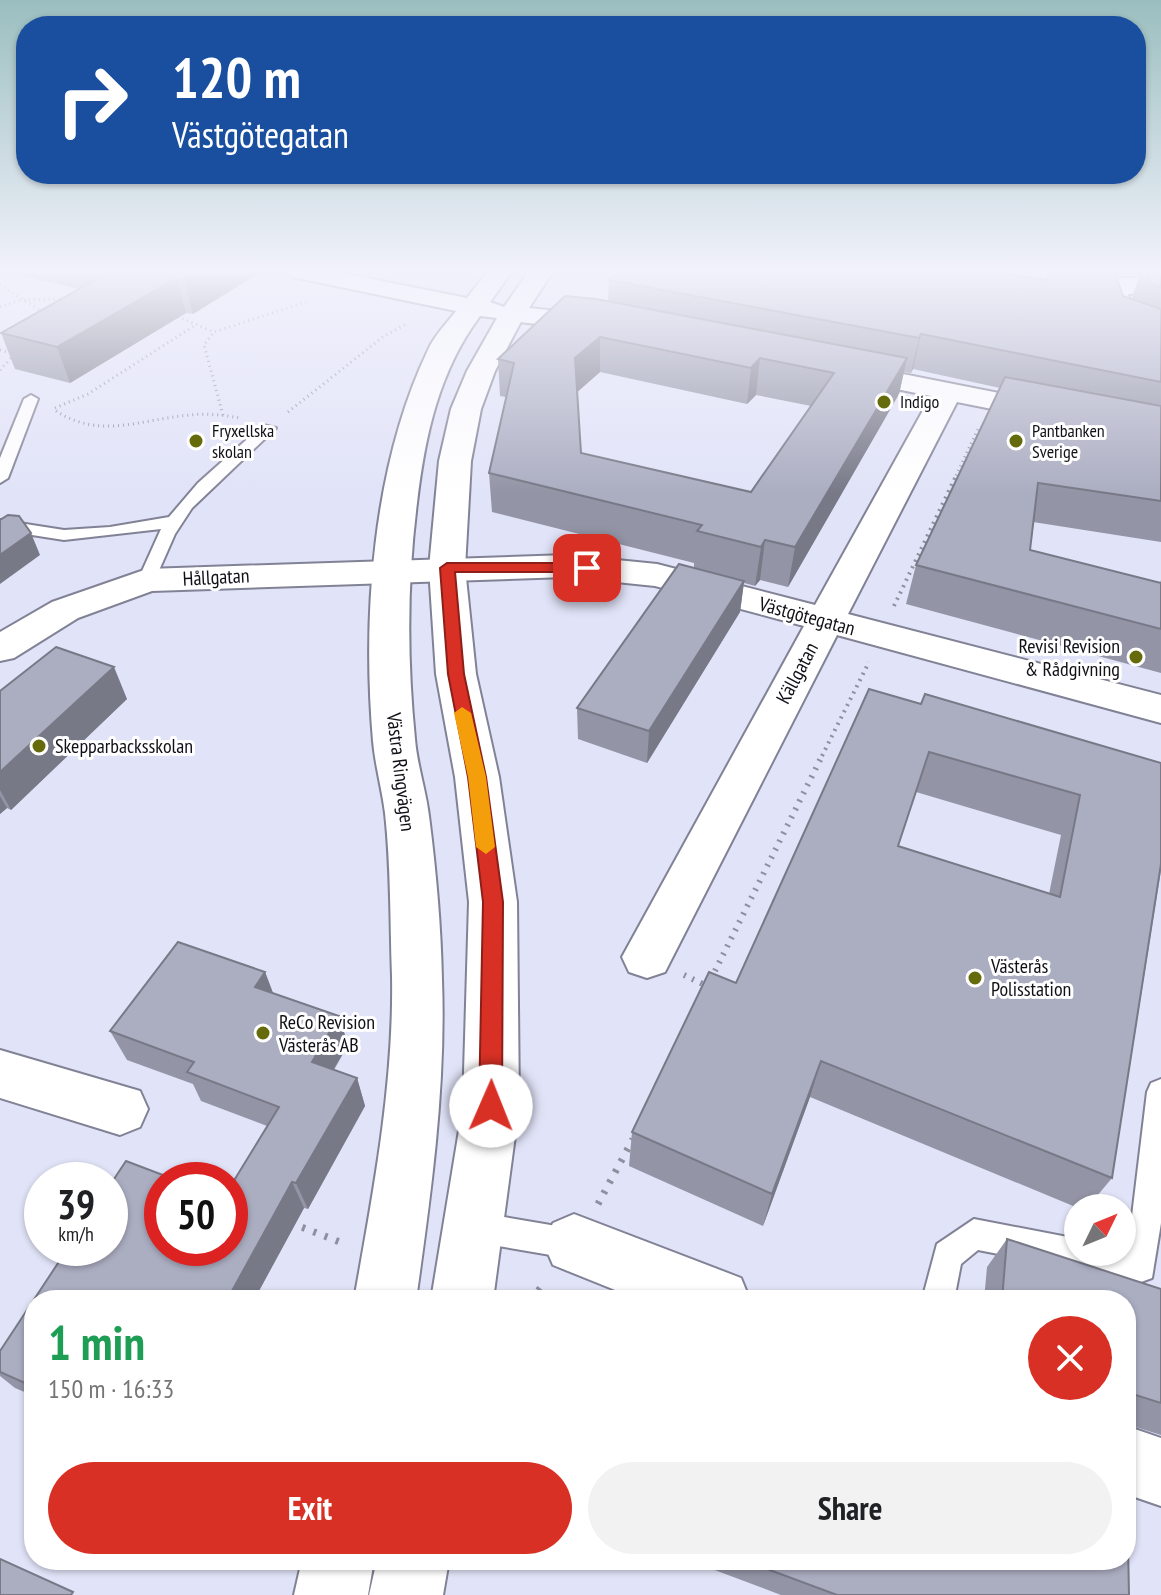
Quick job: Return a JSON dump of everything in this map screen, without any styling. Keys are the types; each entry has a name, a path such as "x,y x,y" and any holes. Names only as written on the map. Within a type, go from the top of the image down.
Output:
{"main road":[{"name":"Västra Ringvägen","path":"386,1290 403,1178 415,1056 417,979 407,814 394,742 388,615 405,466 432,344"},
{"path":"464,1290 491,1106 493,902 477,777 456,674 447,568 455,461 473,394 460,389 471,344"},
{"path":"810,364 1161,434"},
{"name":"Källgatan","path":"647,957 948,391"},
{"name":"Västgötegatan","path":"447,568 567,566 657,575 1161,709"},
{"name":"Hållgatan","path":"0,649 65,610 147,580 447,568"},
{"path":"0,1074 120,1109"},
{"path":"574,1244 693,1290"},
{"path":"1136,1463 1161,1472"},
{"path":"331,1595 336,1570"},
{"path":"406,1595 411,1570"}],"lane":[{"path":"0,478 31,399"},
{"path":"147,580 161,539 174,521 196,494 252,449 268,428"},
{"path":"0,525 14,530 63,535 127,532 174,521"},
{"path":"940,1290 948,1255 974,1234 1141,1267 1161,1092"},
{"path":"474,1227 574,1244"}],"path":[{"path":"165,344 88,394 53,408 92,430 124,428 189,415 223,415 204,344"},
{"path":"268,428 373,344"},
{"path":"0,370 14,354 24,349"},
{"path":"0,350 14,354"},
{"path":"701,1000 884,637 889,615 991,399"},
{"path":"539,1290 574,1244 635,1137"}],"building":[{"path":"513,344 591,344 575,358 581,453 751,492 834,373 760,358 751,368 636,344 835,344 907,358 795,547 765,540 761,547 697,531 702,525 489,473 514,363 498,359"},
{"path":"973,344 1161,344 1161,382"},
{"path":"1005,377 1161,406 1161,501 1038,483 1030,550 1161,583 1161,629 916,565"},
{"path":"8,515 19,516 31,533 0,555 0,520"},
{"path":"679,564 744,581 649,731 577,708"},
{"path":"56,647 114,667 0,772 0,691"},
{"path":"869,689 921,704 925,694 1161,763 1161,864 1112,1178 821,1061 772,1194 632,1132 709,972 736,983","holes":["929,752 1080,795 1060,897 898,846"]},
{"path":"178,942 265,972 255,987 339,1016 312,1062 357,1078 296,1183 292,1182 248,1262 248,1162 245,1162 279,1107 187,1072 194,1062 110,1031"},
{"path":"126,1161 144,1168 144,1266 246,1266 233,1290 40,1290 56,1266 128,1266"},
{"path":"1007,1239 1064,1258 1064,1266 1090,1266 1161,1289 1161,1403 1136,1395 1136,1290 1003,1290"},
{"path":"24,1315 24,1383 0,1372 0,1351"},
{"path":"0,1559 73,1592 71,1595 0,1595"},
{"path":"770,1570 1129,1570 1129,1595 837,1595"}],"slow traffic":[{"path":"462,713 477,777 486,847"}],"place":[{"name":"Indigo","path":"884,402"},
{"name":"Fryxellska skolan","path":"196,441"},
{"name":"Pantbanken Sverige","path":"1016,441"},
{"name":"Revisi Revision & Rådgivning","path":"1136,657"},
{"name":"Skepparbacksskolan","path":"39,746"},
{"name":"Västerås Polisstation","path":"975,978"},
{"name":"ReCo Revision Västerås AB","path":"263,1033"}],"route":[{"path":"491,1106 493,902 477,777 456,674 447,568 587,568"}]}
